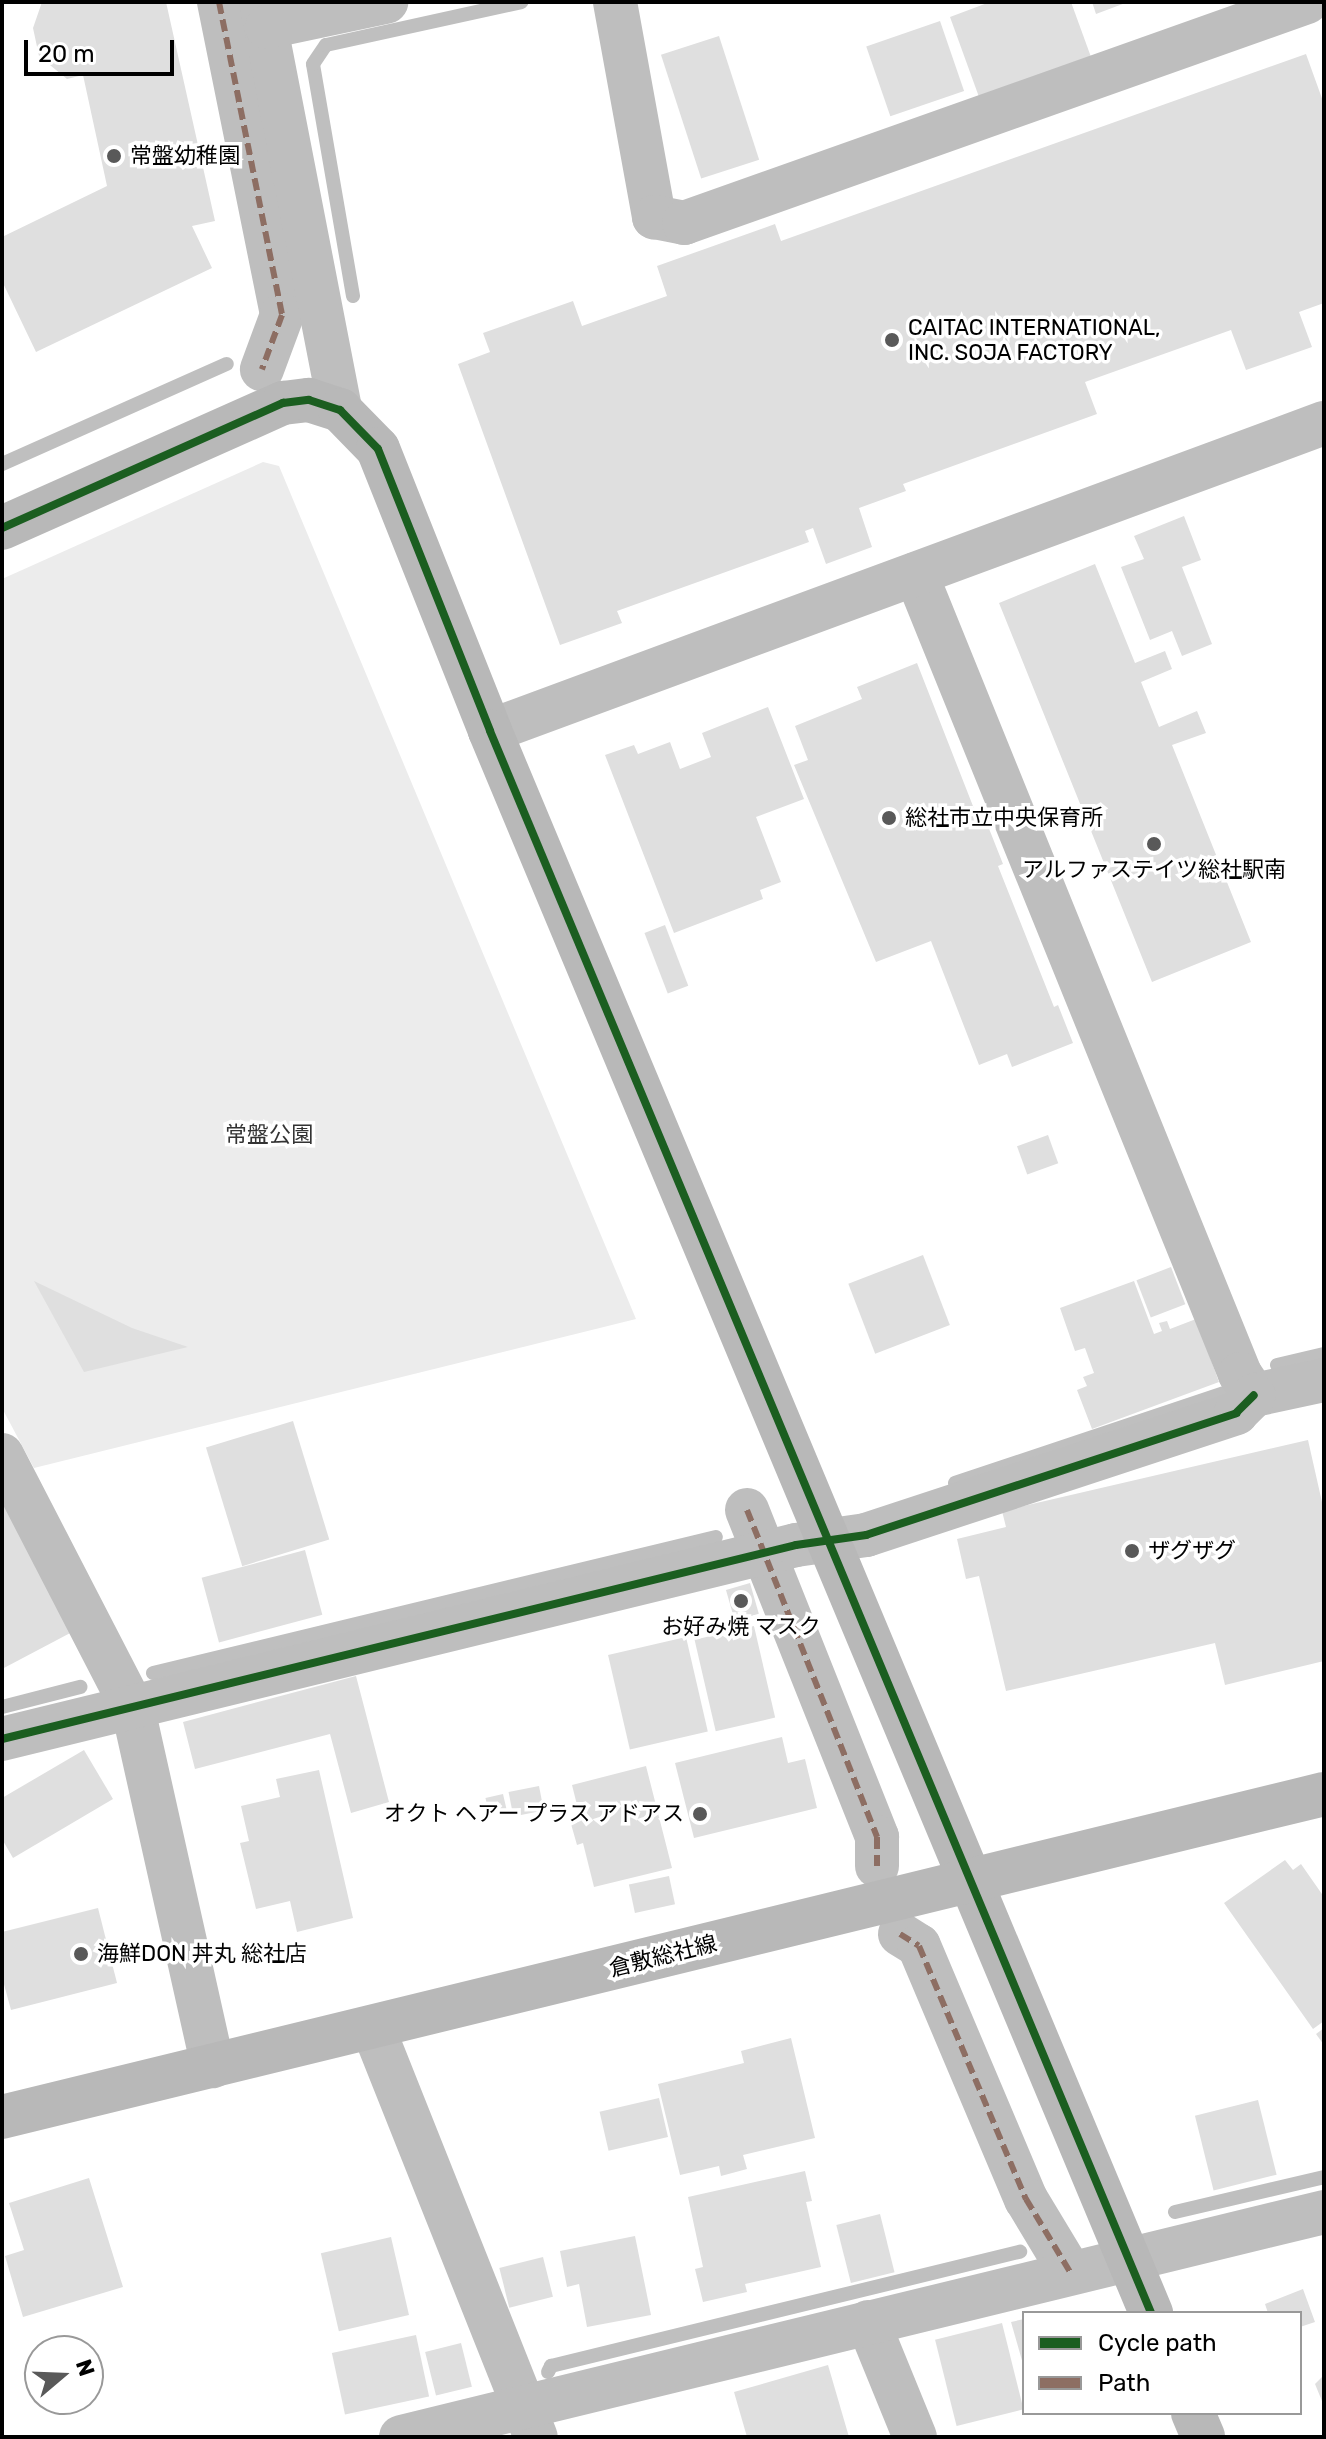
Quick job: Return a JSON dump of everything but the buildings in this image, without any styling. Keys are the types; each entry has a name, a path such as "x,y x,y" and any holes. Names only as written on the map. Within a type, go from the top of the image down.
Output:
{"street":[{"path":"219,2 282,315 262,369"},
{"path":"340,410 264,14 386,2"},
{"path":"615,2 654,217 684,223 1307,2"},
{"path":"2,528 283,403 309,400 340,410 378,449 490,731 1150,2311"},
{"path":"490,731 1324,423"},
{"path":"916,574 1240,1374 1254,1395"},
{"path":"2,1739 763,1554 866,1535 1236,1413 1254,1395 1324,1380"},
{"path":"2,1455 133,1709 213,2066"},
{"path":"747,1510 877,1837 877,1866"},
{"name":"倉敷総社線","path":"2,2117 1324,1794"},
{"path":"900,1934 919,1946 1026,2199 1070,2272"},
{"path":"373,2028 530,2422"},
{"path":"401,2437 530,2422 868,2322 1324,2212"},
{"path":"868,2322 915,2437"},
{"path":"1194,2415 1203,2437"}],"green space":[{"name":"常盤公園","path":"263,462 279,466 636,1319 34,1468 2,1408 2,579"}],"waterway":[{"path":"353,296 313,64 326,45 521,2"},
{"path":"2,464 227,364"},
{"path":"1277,1365 1324,1354"},
{"path":"955,1483 1224,1393"},
{"path":"153,1673 716,1537"},
{"path":"2,1707 80,1687"},
{"path":"1175,2212 1324,2177"},
{"path":"548,2372 551,2366 1020,2252"}],"marked path":[{"path":"219,2 282,315 262,369"},
{"path":"747,1510 877,1837 877,1866"},
{"path":"900,1934 919,1946 1026,2199 1070,2272"}],"cycle path":[{"path":"2,528 283,403 309,400 340,410 378,449 490,731 1150,2311"},
{"path":"2,1739 796,1545 866,1535 1236,1413 1254,1395"}],"place":[{"name":"常盤幼稚園","path":"114,156"},
{"name":"CAITAC INTERNATIONAL, INC. SOJA FACTORY","path":"892,340"},
{"name":"総社市立中央保育所","path":"889,818"},
{"name":"アルファステイツ総社駅南","path":"1154,844"},
{"name":"ザグザグ","path":"1132,1551"},
{"name":"お好み焼 マスク","path":"741,1601"},
{"name":"オクト ヘアー プラス アドアス","path":"700,1814"},
{"name":"海鮮DON 丼丸 総社店","path":"81,1954"}]}
